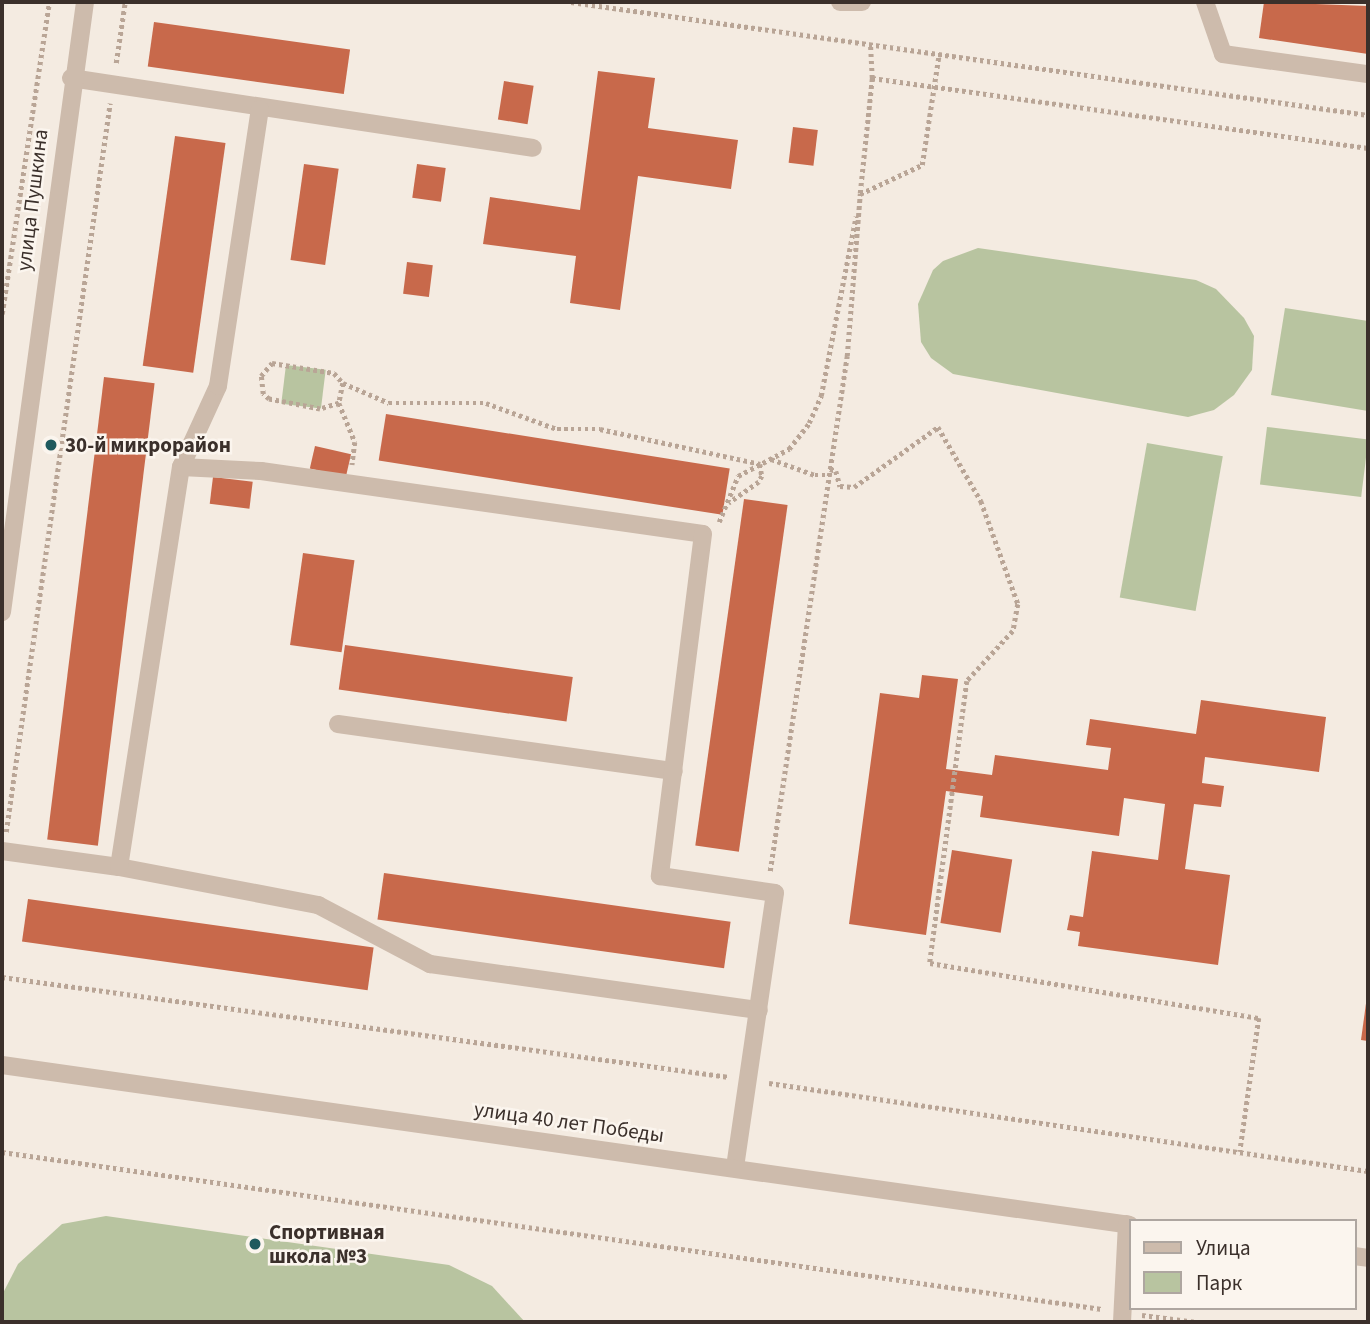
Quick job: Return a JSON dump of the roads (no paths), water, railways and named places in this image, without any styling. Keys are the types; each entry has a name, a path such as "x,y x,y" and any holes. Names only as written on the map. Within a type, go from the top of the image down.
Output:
{"street":[{"name":"улица Пушкина","path":"2,612 71,78 85,2"},
{"path":"840,2 862,2"},
{"path":"1205,2 1223,54 1368,74"},
{"path":"71,78 261,109 533,148"},
{"path":"119,867 181,467 218,386 261,109"},
{"path":"181,467 261,471 703,534 660,876 775,893 735,1168"},
{"path":"338,724 674,771"},
{"path":"3,851 119,867 318,905 430,964 758,1010"},
{"name":"улица 40 лет Победы","path":"2,1065 1128,1224"},
{"path":"1123,1317 1128,1224"}],"place":[{"name":"30-й микрорайон","path":"51,445"},
{"name":"Спортивная школа №3","path":"255,1244"}]}
